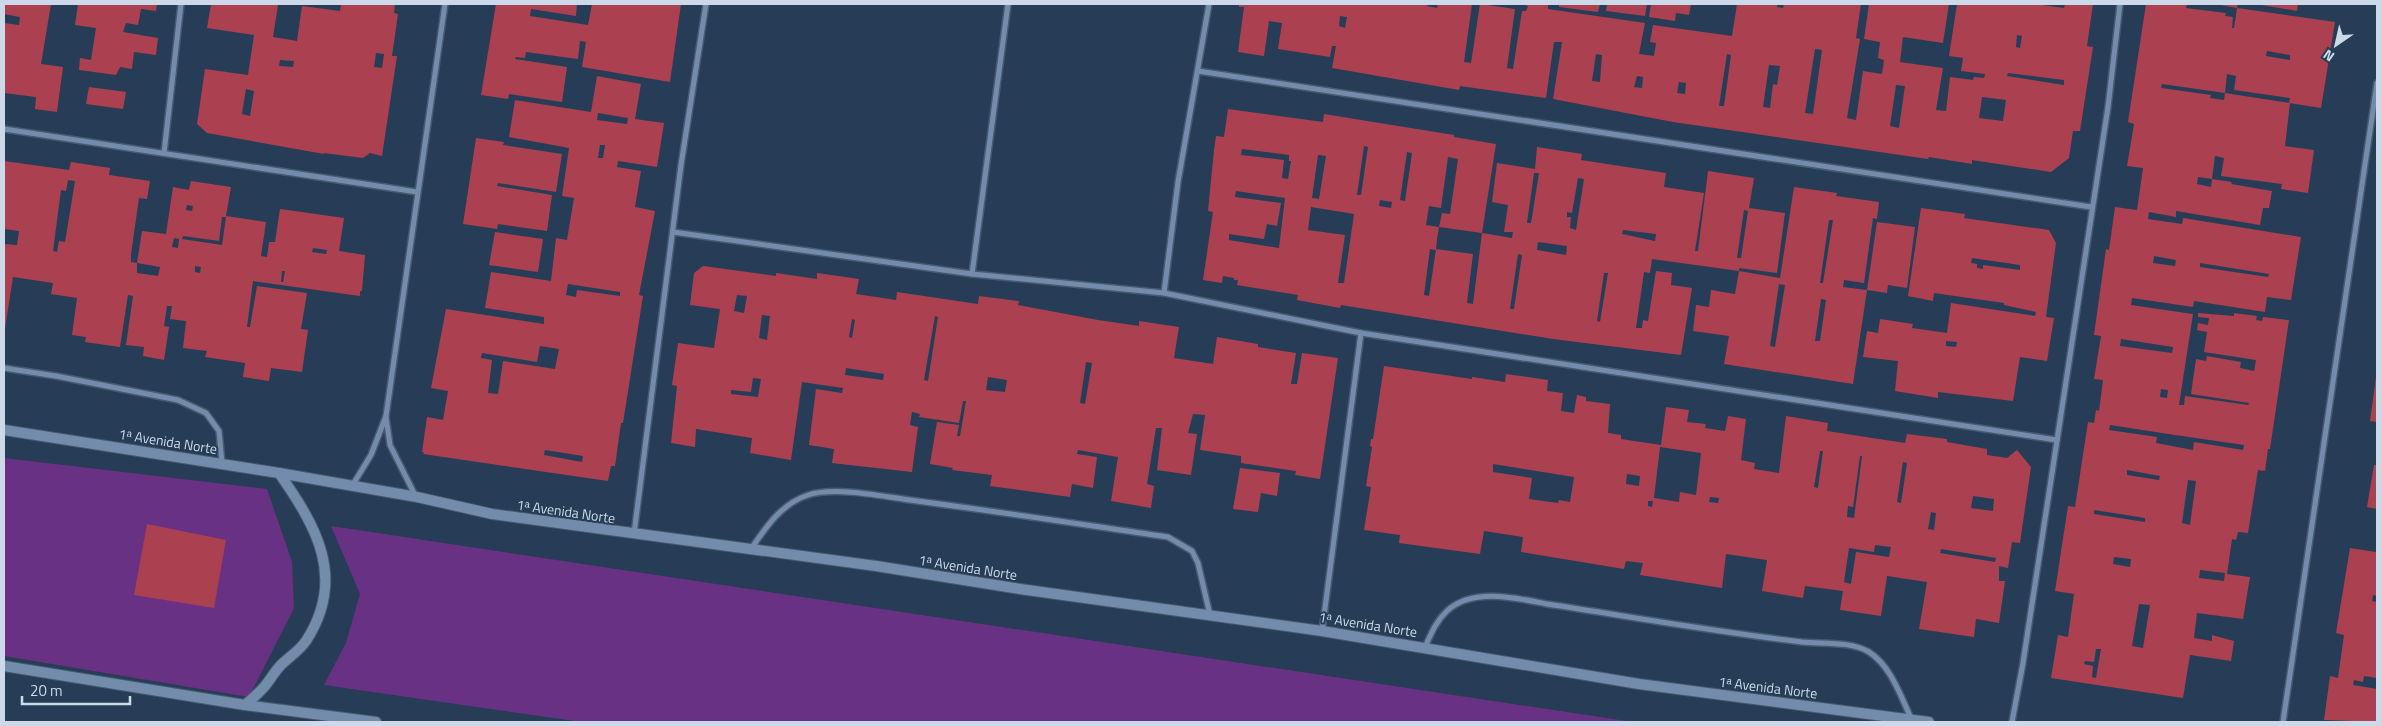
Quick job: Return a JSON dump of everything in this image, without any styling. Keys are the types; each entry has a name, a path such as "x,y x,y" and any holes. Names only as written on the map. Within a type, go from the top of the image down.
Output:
{"main road":[{"name":"1ᵃ Avenida Norte","path":"4,430 279,472 417,497 492,514 1322,631 1640,684 1928,722"},
{"path":"245,705 264,688 280,665 293,656 306,641 318,616 325,595 326,570 321,546 303,508 279,472"},
{"path":"4,666 245,705 376,722"}],"street":[{"path":"164,153 181,4"},
{"path":"352,486 371,455 386,416 445,4"},
{"path":"634,535 681,165 706,4"},
{"path":"972,274 1008,4"},
{"path":"1164,293 1178,182 1208,4"},
{"path":"2012,722 2108,107 2120,4"},
{"path":"1198,71 2091,207"},
{"path":"2283,722 2377,83"},
{"path":"4,129 418,192"},
{"path":"673,232 972,274 1164,293 1361,333 2057,440"},
{"path":"1322,631 1361,333"},
{"path":"4,368 56,376 178,400 206,413 219,431 222,463"},
{"path":"386,416 390,445 417,497"},
{"path":"751,549 769,523 789,504 808,495 860,493 1168,537 1192,551 1198,563 1210,616"},
{"path":"1425,647 1435,625 1448,610 1462,601 1478,597 1513,597 1547,604 1802,642 1854,646 1869,652 1880,662 1890,677 1911,719"}],"shaded area":[{"path":"4,458 267,489 292,562 294,608 249,697 4,656"},
{"path":"331,526 1633,722 582,722 324,685 346,643 360,594"}],"building":[{"path":"4,4 51,4 41,64 63,67 57,112 35,109 36,97 4,93 4,23 19,25 20,17 4,14"},
{"path":"78,4 157,4 156,11 141,9 138,25 126,23 123,32 158,38 156,55 134,52 132,69 120,67 116,75 79,70 80,58 91,60 96,28 75,25"},
{"path":"211,4 281,4 278,5 273,37 297,41 302,6 340,11 341,4 395,4 394,13 398,14 392,56 397,56 382,156 370,153 363,158 324,154 207,133 197,124 205,69 248,75 254,35 207,28","holes":["376,53 384,54 382,68 374,67","280,60 294,61 293,67 279,66","246,89 254,91 250,116 242,114"]},
{"path":"496,4 577,4 576,16 531,9 530,16 588,25 592,4 681,4 670,82 582,67 586,42 580,41 578,59 526,52 525,58 516,57 515,59 567,67 562,102 509,94 508,99 481,95"},
{"path":"1239,4 1428,4 1427,6 1437,8 1438,4 1472,4 1464,62 1471,63 1480,4 1515,9 1507,68 1513,69 1522,11 1526,11 1528,6 1522,4 1548,4 1548,9 1645,23 1639,54 1654,56 1656,43 1650,42 1653,25 1732,36 1737,4 1778,4 1777,7 1783,8 1784,4 1861,4 1856,38 1860,39 1847,118 1856,120 1863,71 1882,74 1884,60 1878,58 1880,42 1864,39 1869,4 1949,4 1943,43 1903,37 1900,62 1943,68 1936,110 1946,111 1950,77 1973,80 1974,77 1984,78 1985,74 1961,71 1963,58 1949,56 1957,4 2035,4 2064,8 2065,4 2093,4 2087,46 2093,47 2080,131 2073,131 2069,158 2051,172 1972,160 1972,164 1929,157 1928,159 1673,122 1553,99 1562,42 1554,42 1546,98 1460,86 1459,90 1332,68 1336,46 1332,46 1330,57 1278,49 1282,23 1269,21 1264,56 1238,52 1244,7 1239,7","holes":["1340,16 1347,17 1345,28 1339,26","2017,35 2022,36 2020,48 2016,47","1815,49 1822,50 1813,114 1805,113","1596,54 1602,55 1600,82 1592,81","1727,54 1731,55 1724,106 1719,106","1769,65 1780,66 1777,85 1773,84 1770,108 1763,107","2008,73 2064,80 2064,85 2007,76","1637,76 1643,77 1642,88 1634,87","1679,82 1686,83 1685,94 1677,93","1896,85 1905,86 1899,128 1890,126","1982,97 2006,100 2003,121 1979,118"]},
{"path":"1559,4 1600,4 1598,12 1559,7"},
{"path":"1607,4 1647,4 1645,16 1606,11"},
{"path":"1651,4 1691,4 1689,15 1676,13 1675,21 1649,17"},
{"path":"2146,4 2187,4 2186,8 2226,13 2225,16 2233,17 2232,28 2234,28 2237,8 2335,22 2321,108 2290,103 2285,146 2314,150 2308,193 2281,189 2282,184 2221,176 2224,158 2215,156 2212,179 2272,191 2269,208 2263,208 2260,225 2176,211 2176,217 2149,212 2148,219 2182,224 2183,218 2301,237 2291,300 2267,297 2265,312 2194,301 2193,307 2132,298 2131,305 2193,314 2179,405 2184,405 2185,396 2248,405 2249,403 2191,394 2196,359 2206,361 2207,356 2241,362 2240,368 2254,371 2256,360 2204,352 2207,332 2197,330 2198,323 2208,325 2209,318 2198,317 2198,313 2234,316 2234,313 2257,316 2256,320 2262,321 2263,317 2289,320 2265,471 2258,470 2248,533 2238,532 2236,540 2232,539 2227,574 2250,577 2243,619 2197,613 2194,638 2212,641 2212,635 2234,641 2231,661 2190,655 2183,698 2051,678 2058,635 2068,637 2074,594 2055,591 2068,506 2075,507 2088,422 2094,423 2096,410 2099,411 2103,380 2094,379 2101,336 2094,335 2106,249 2109,250 2115,207 2137,210 2143,168 2127,166 2134,124 2128,122","holes":["2267,51 2290,55 2290,60 2266,56","2227,74 2236,76 2234,90 2290,98 2289,103 2225,93","2162,84 2225,93 2224,100 2210,98 2211,95 2161,88","2198,177 2212,179 2211,187 2197,184","2154,256 2176,260 2175,266 2153,263","2200,263 2269,274 2268,277 2200,267","2121,339 2173,347 2172,353 2120,346","2161,389 2168,390 2167,398 2160,397","2110,425 2244,445 2243,450 2194,442 2193,450 2156,443 2157,437 2109,430","2127,470 2160,476 2159,480 2127,475","2188,480 2196,481 2190,525 2182,523","2094,510 2145,518 2145,522 2094,514","2114,557 2131,559 2130,567 2113,564","2200,570 2225,573 2224,581 2199,578","2139,604 2150,605 2143,648 2132,646","2096,649 2101,649 2096,678 2092,677 2093,666 2084,664 2085,661 2094,662"]},
{"path":"2215,4 2238,4 2237,8"},
{"path":"2256,4 2298,4 2297,11"},
{"path":"597,76 641,84 635,119 664,123 657,167 618,161 617,167 641,171 635,207 655,211 639,295 643,296 623,423 621,423 615,466 611,466 608,481 423,454 427,417 443,420 448,391 431,388 446,309 544,324 544,317 485,308 491,272 551,281 556,238 567,240 574,198 562,196 569,148 509,137 515,100 591,112","holes":["598,113 628,118 627,124 597,120","600,145 605,145 603,158 598,158","568,284 620,292 620,296 577,290 576,297 566,295","540,346 559,349 555,369 503,361 498,394 488,393 492,360 481,358 482,353 537,362","545,450 583,456 582,462 544,455"]},
{"path":"89,87 126,92 123,109 86,104"},
{"path":"1228,109 1323,122 1324,114 1454,135 1454,137 1496,144 1482,233 1512,238 1513,232 1504,232 1508,205 1492,202 1497,163 1535,169 1537,147 1582,154 1581,160 1666,173 1664,187 1704,193 1695,251 1698,251 1708,171 1754,178 1749,208 1785,213 1777,273 1739,268 1739,271 1652,259 1650,273 1644,272 1636,328 1642,328 1643,320 1648,321 1656,271 1672,273 1671,285 1692,288 1681,355 1553,339 1341,305 1340,308 1297,300 1298,295 1237,285 1238,280 1223,276 1222,283 1203,280 1213,212 1208,211 1216,136 1224,137","holes":["1364,146 1368,147 1361,195 1357,195","1242,149 1289,155 1289,161 1291,161 1288,179 1282,178 1284,160 1241,155","1407,152 1412,153 1405,201 1400,200","1318,155 1326,156 1319,199 1312,198","1448,157 1458,159 1450,214 1442,213 1439,227 1426,225 1429,206 1441,208","1534,173 1539,173 1531,223 1527,223","1578,178 1584,179 1576,230 1570,228 1571,217 1567,217 1567,212 1572,213","1236,191 1285,198 1279,248 1229,240 1229,234 1264,239 1267,224 1277,226 1281,203 1235,197","1380,200 1392,202 1391,208 1379,206","1311,207 1354,214 1344,283 1338,283 1345,235 1308,230","1744,210 1748,211 1741,258 1737,258","1439,227 1482,233 1473,304 1467,303 1473,254 1436,249","1623,230 1656,234 1655,241 1622,234","1538,242 1567,246 1566,255 1537,250","1430,249 1436,250 1429,296 1424,295","1518,254 1522,255 1514,309 1510,309","1604,273 1608,273 1600,322 1597,321"]},
{"path":"476,138 504,142 503,145 562,154 556,192 498,183 497,186 552,195 547,231 498,224 497,229 463,224"},
{"path":"4,161 69,170 71,162 110,168 109,175 150,181 147,199 139,198 131,254 131,262 137,263 142,231 166,234 173,187 189,190 191,181 231,187 226,216 266,222 261,256 267,257 269,242 275,242 280,209 344,218 339,251 365,255 362,291 360,291 360,296 253,281 247,327 250,327 257,286 307,293 301,329 308,330 302,372 271,368 269,381 243,377 245,363 205,357 207,351 183,348 186,321 170,319 172,306 167,306 164,326 169,327 164,360 143,356 144,347 126,345 133,296 128,295 120,347 85,342 86,337 72,335 77,298 51,294 53,283 13,277 4,335 4,244 17,245 19,231 4,229","holes":["68,180 75,181 65,242 59,241 57,252 53,251 61,190 66,191","187,205 193,206 192,211 186,210","222,217 226,217 222,245 182,239 183,236 219,241","174,238 179,239 178,248 172,247","313,248 327,250 326,254 312,252","137,263 160,267 158,276 137,273","195,266 201,267 200,273 195,272","282,271 285,271 283,282 281,282"]},
{"path":"1794,187 1837,193 1836,196 1879,202 1877,219 1873,218 1864,283 1844,280 1843,287 1867,290 1853,384 1724,364 1729,336 1693,331 1696,305 1709,307 1711,290 1735,294 1739,271 1780,278","holes":["1829,220 1833,220 1823,283 1820,283","1779,284 1785,285 1775,347 1770,346","1821,299 1826,300 1820,341 1815,341"]},
{"path":"1921,208 1965,214 1964,218 2049,230 2056,243 2046,317 2054,318 2047,361 2020,357 2013,401 1938,392 1938,398 1895,391 1898,361 1863,357 1867,331 1878,333 1880,319 1913,324 1912,328 1947,333 1951,303 2035,316 2036,312 2004,305 2004,303 1934,293 1933,301 1908,296","holes":["1972,258 2020,265 2020,270 1983,265 1983,269 1977,268 1977,264 1971,263","1946,341 1957,342 1956,347 1946,346"]},
{"path":"1877,222 1915,227 1907,288 1888,285 1887,293 1867,290"},
{"path":"495,232 543,239 538,272 489,265"},
{"path":"703,266 776,276 776,273 817,279 817,273 859,279 856,294 896,300 897,292 978,304 979,296 1019,301 1018,305 1098,320 1139,326 1139,321 1179,327 1174,358 1213,364 1217,337 1258,344 1258,347 1296,353 1291,384 1297,384 1302,353 1338,358 1320,479 1295,475 1296,471 1241,463 1241,456 1200,450 1205,415 1193,414 1188,433 1197,434 1191,475 1157,470 1162,428 1156,428 1147,484 1154,486 1151,508 1111,501 1118,457 1078,450 1077,454 1097,457 1093,488 1072,484 1070,497 990,486 992,475 952,470 953,468 930,464 937,422 959,425 957,436 960,436 966,401 963,401 959,423 919,417 920,414 912,412 910,425 918,427 912,472 832,463 834,449 809,445 816,389 842,393 843,388 802,382 791,460 750,453 752,438 696,429 695,447 671,443 677,386 672,385 678,343 714,348 720,309 690,305 694,273","holes":["737,295 747,296 744,313 734,311","762,315 770,316 767,340 759,338","935,316 938,317 928,381 924,380","852,319 855,320 852,338 849,337","1086,362 1092,363 1085,404 1080,403","846,368 884,374 883,380 845,375","988,377 1007,380 1005,392 986,390","753,378 761,379 758,397 731,394 731,390 751,392"]},
{"path":"1384,366 1505,382 1506,374 1548,380 1547,391 1563,393 1561,411 1574,413 1577,395 1586,397 1586,401 1610,404 1608,433 1621,435 1621,439 1661,445 1666,407 1689,410 1687,422 1706,424 1705,428 1725,431 1728,416 1746,419 1741,460 1755,463 1754,469 1779,473 1786,416 1828,423 1827,431 1905,443 1907,434 1947,439 1947,442 1987,449 1987,455 2007,458 2017,450 2031,467 2020,543 2012,542 2008,568 1999,566 1999,581 2005,581 1999,623 1976,619 1974,637 1919,629 1927,582 1887,576 1881,616 1840,610 1843,591 1805,586 1803,598 1762,591 1767,560 1726,554 1722,588 1640,575 1643,563 1626,561 1624,569 1521,552 1523,537 1484,531 1480,554 1399,543 1400,535 1364,530 1371,487 1366,486 1372,447 1370,446 1371,439 1373,439","holes":["1660,447 1701,453 1696,495 1680,492 1679,502 1654,498","1820,451 1823,451 1818,488 1814,487","1860,456 1862,456 1854,518 1847,517 1848,506 1853,507","1903,462 1907,463 1901,503 1897,502","1493,464 1574,477 1570,502 1559,500 1558,503 1529,499 1532,478 1493,472","1627,474 1640,476 1639,486 1626,484","1973,496 1994,499 1993,511 1971,508","1710,497 1719,498 1718,503 1709,502","1648,501 1653,501 1652,507 1648,506","1931,512 1936,513 1934,530 1928,529","1875,545 1891,547 1889,557 1856,552 1851,584 1844,582 1849,548 1874,552","1941,549 1996,558 1995,562 1940,553"]},
{"path":"2377,377 2377,422 2370,421"},
{"path":"2374,465 2377,465 2377,509 2367,507"},
{"path":"1240,468 1280,473 1277,496 1261,493 1258,512 1233,509"},
{"path":"147,524 226,540 214,608 134,595"},
{"path":"2350,548 2376,552 2377,549 2377,596 2373,595 2372,601 2377,602 2377,678 2364,676 2363,682 2354,680 2353,685 2377,689 2377,722 2324,720 2330,676 2338,678 2344,635 2336,633"}]}
